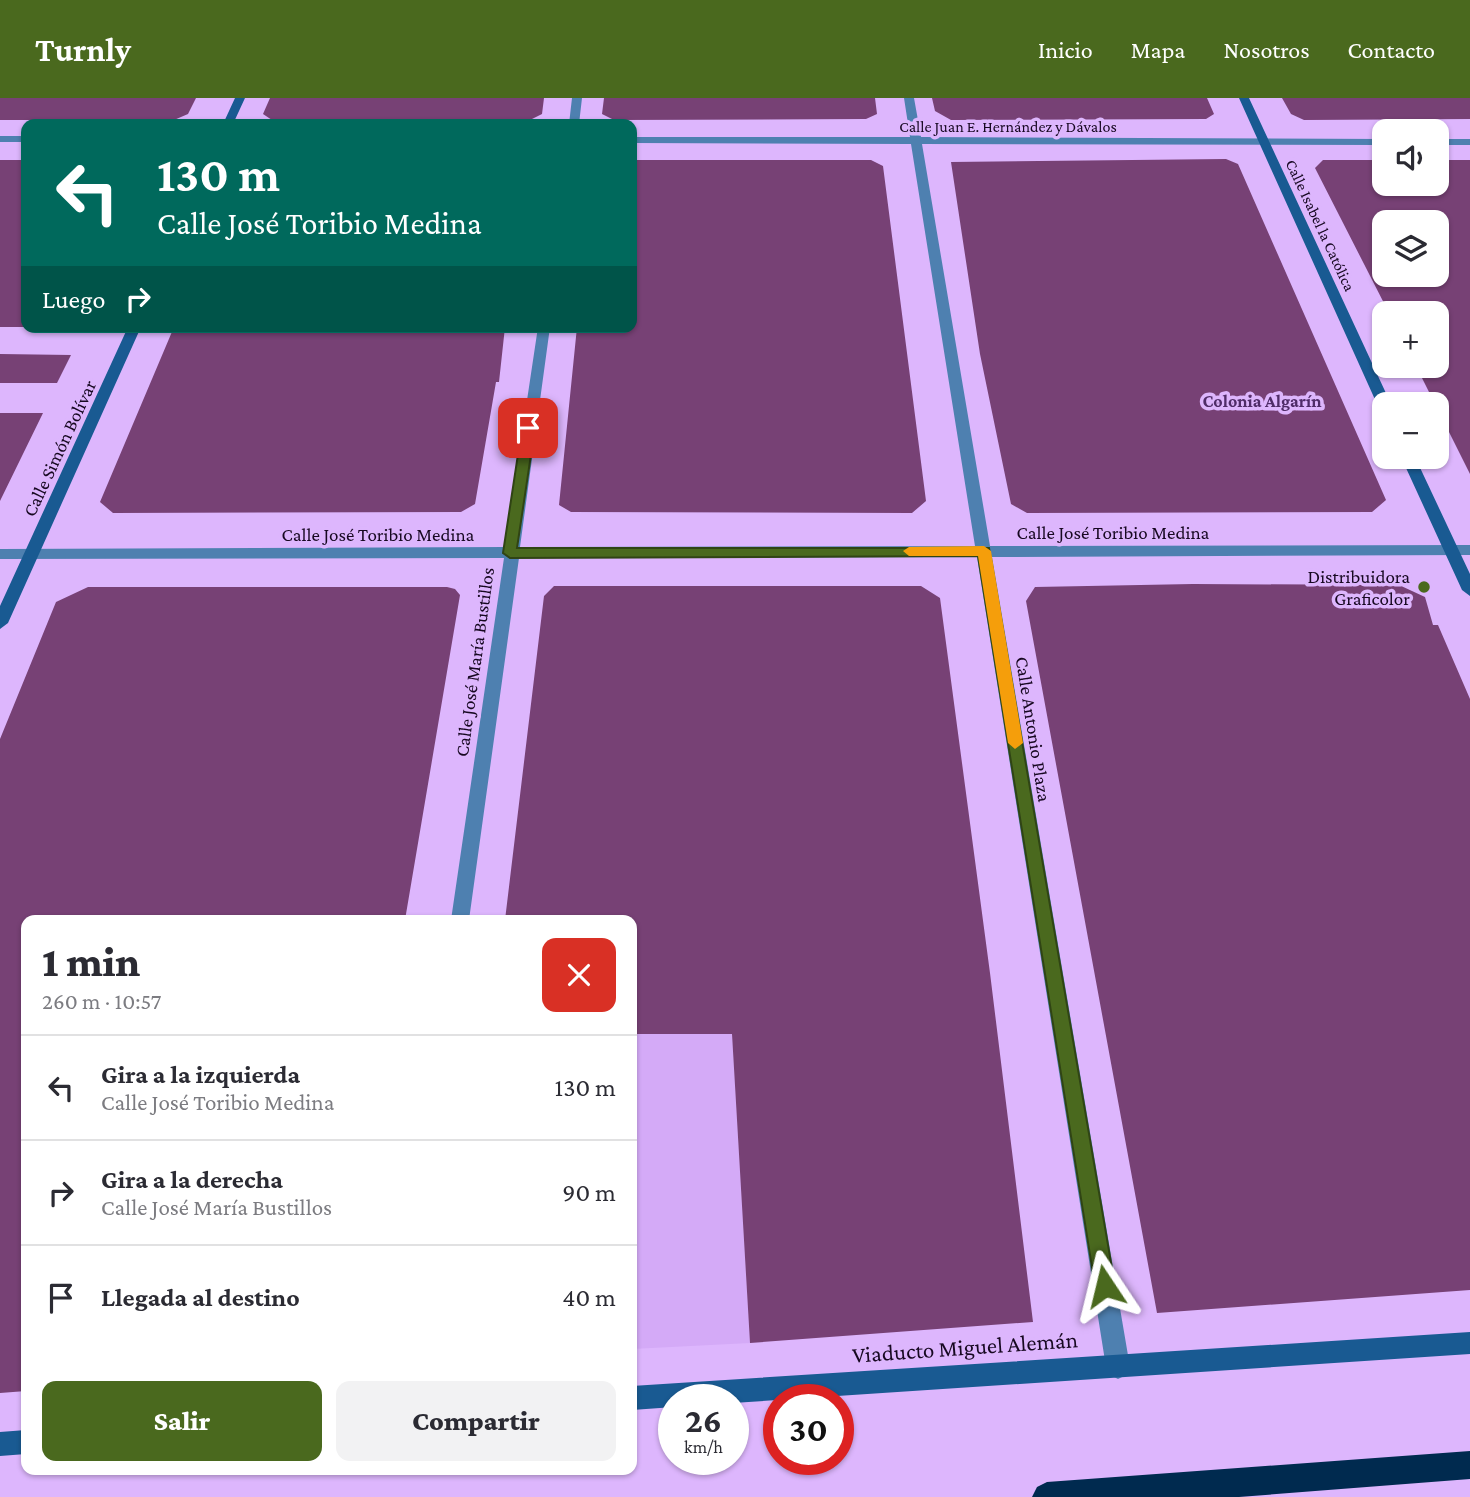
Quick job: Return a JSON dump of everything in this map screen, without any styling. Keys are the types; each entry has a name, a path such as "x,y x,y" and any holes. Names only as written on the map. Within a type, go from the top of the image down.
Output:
{"highway":[{"path":"1047,1497 1470,1465"}],"street":[{"path":"230,119 240,98"},
{"path":"575,119 577,98"},
{"name":"Calle Antonio Plaza","path":"909,98 1118,1367"},
{"name":"Calle Isabel la Católica","path":"1244,98 1379,392"},
{"path":"0,139 21,139"},
{"name":"Calle Juan E. Hernández y Dávalos","path":"637,141 1372,142"},
{"path":"1449,142 1470,142"},
{"name":"Calle Simón Bolívar","path":"0,623 132,333"},
{"name":"Calle José María Bustillos","path":"461,915 543,333"},
{"path":"1414,469 1470,590"},
{"name":"Calle José Toribio Medina","path":"0,554 1470,550"},
{"name":"Viaducto Miguel Alemán","path":"637,1398 1470,1343"},
{"path":"0,1444 21,1442"}],"shaded area":[{"path":"637,1034 732,1034 750,1343 637,1349"}],"building":[{"path":"0,98 196,98 188,114 176,119 0,120"},
{"path":"270,98 544,98 542,114 532,119 270,119 263,114"},
{"path":"604,98 875,98 877,114 866,119 637,120 612,119 602,114"},
{"path":"932,98 1207,98 1214,114 1206,119 951,120 935,111"},
{"path":"1282,98 1470,98 1470,119 1304,120 1291,114"},
{"path":"1226,159 1238,164 1386,500 1372,512 1027,513 1011,504 980,354 951,162"},
{"path":"0,160 21,160 21,327 0,327"},
{"path":"637,160 871,160 883,166 926,501 912,513 571,512 559,505 576,333 637,333"},
{"path":"1323,160 1372,160 1372,196 1449,196 1449,160 1470,160 1470,474 1449,432 1449,392 1429,392 1422,378 1449,378 1449,301 1383,301 1376,287 1449,287 1449,210 1372,210 1372,280 1315,168"},
{"path":"171,333 504,333 499,382 496,382 475,504 461,512 113,513 100,502"},
{"path":"0,354 71,355 57,383 0,383"},
{"path":"0,413 43,413 0,501"},
{"path":"1193,584 1399,585 1425,597 1433,625 1438,625 1470,699 1470,1290 1157,1313 1026,601 1035,587"},
{"path":"554,586 921,586 940,598 1033,1322 750,1343 732,1034 637,1034 637,915 506,915 544,596"},
{"path":"88,587 447,587 455,589 460,595 406,915 21,915 21,1391 0,1393 0,739 56,602"}],"slow traffic":[{"path":"909,551 984,551 1015,743"}],"place":[{"name":"Distribuidora Graficolor","path":"1424,587"}],"district":[{"name":"Colonia Algarín","path":"1262,401"}],"route":[{"path":"528,428 510,553 984,551 1105,1286"}]}
